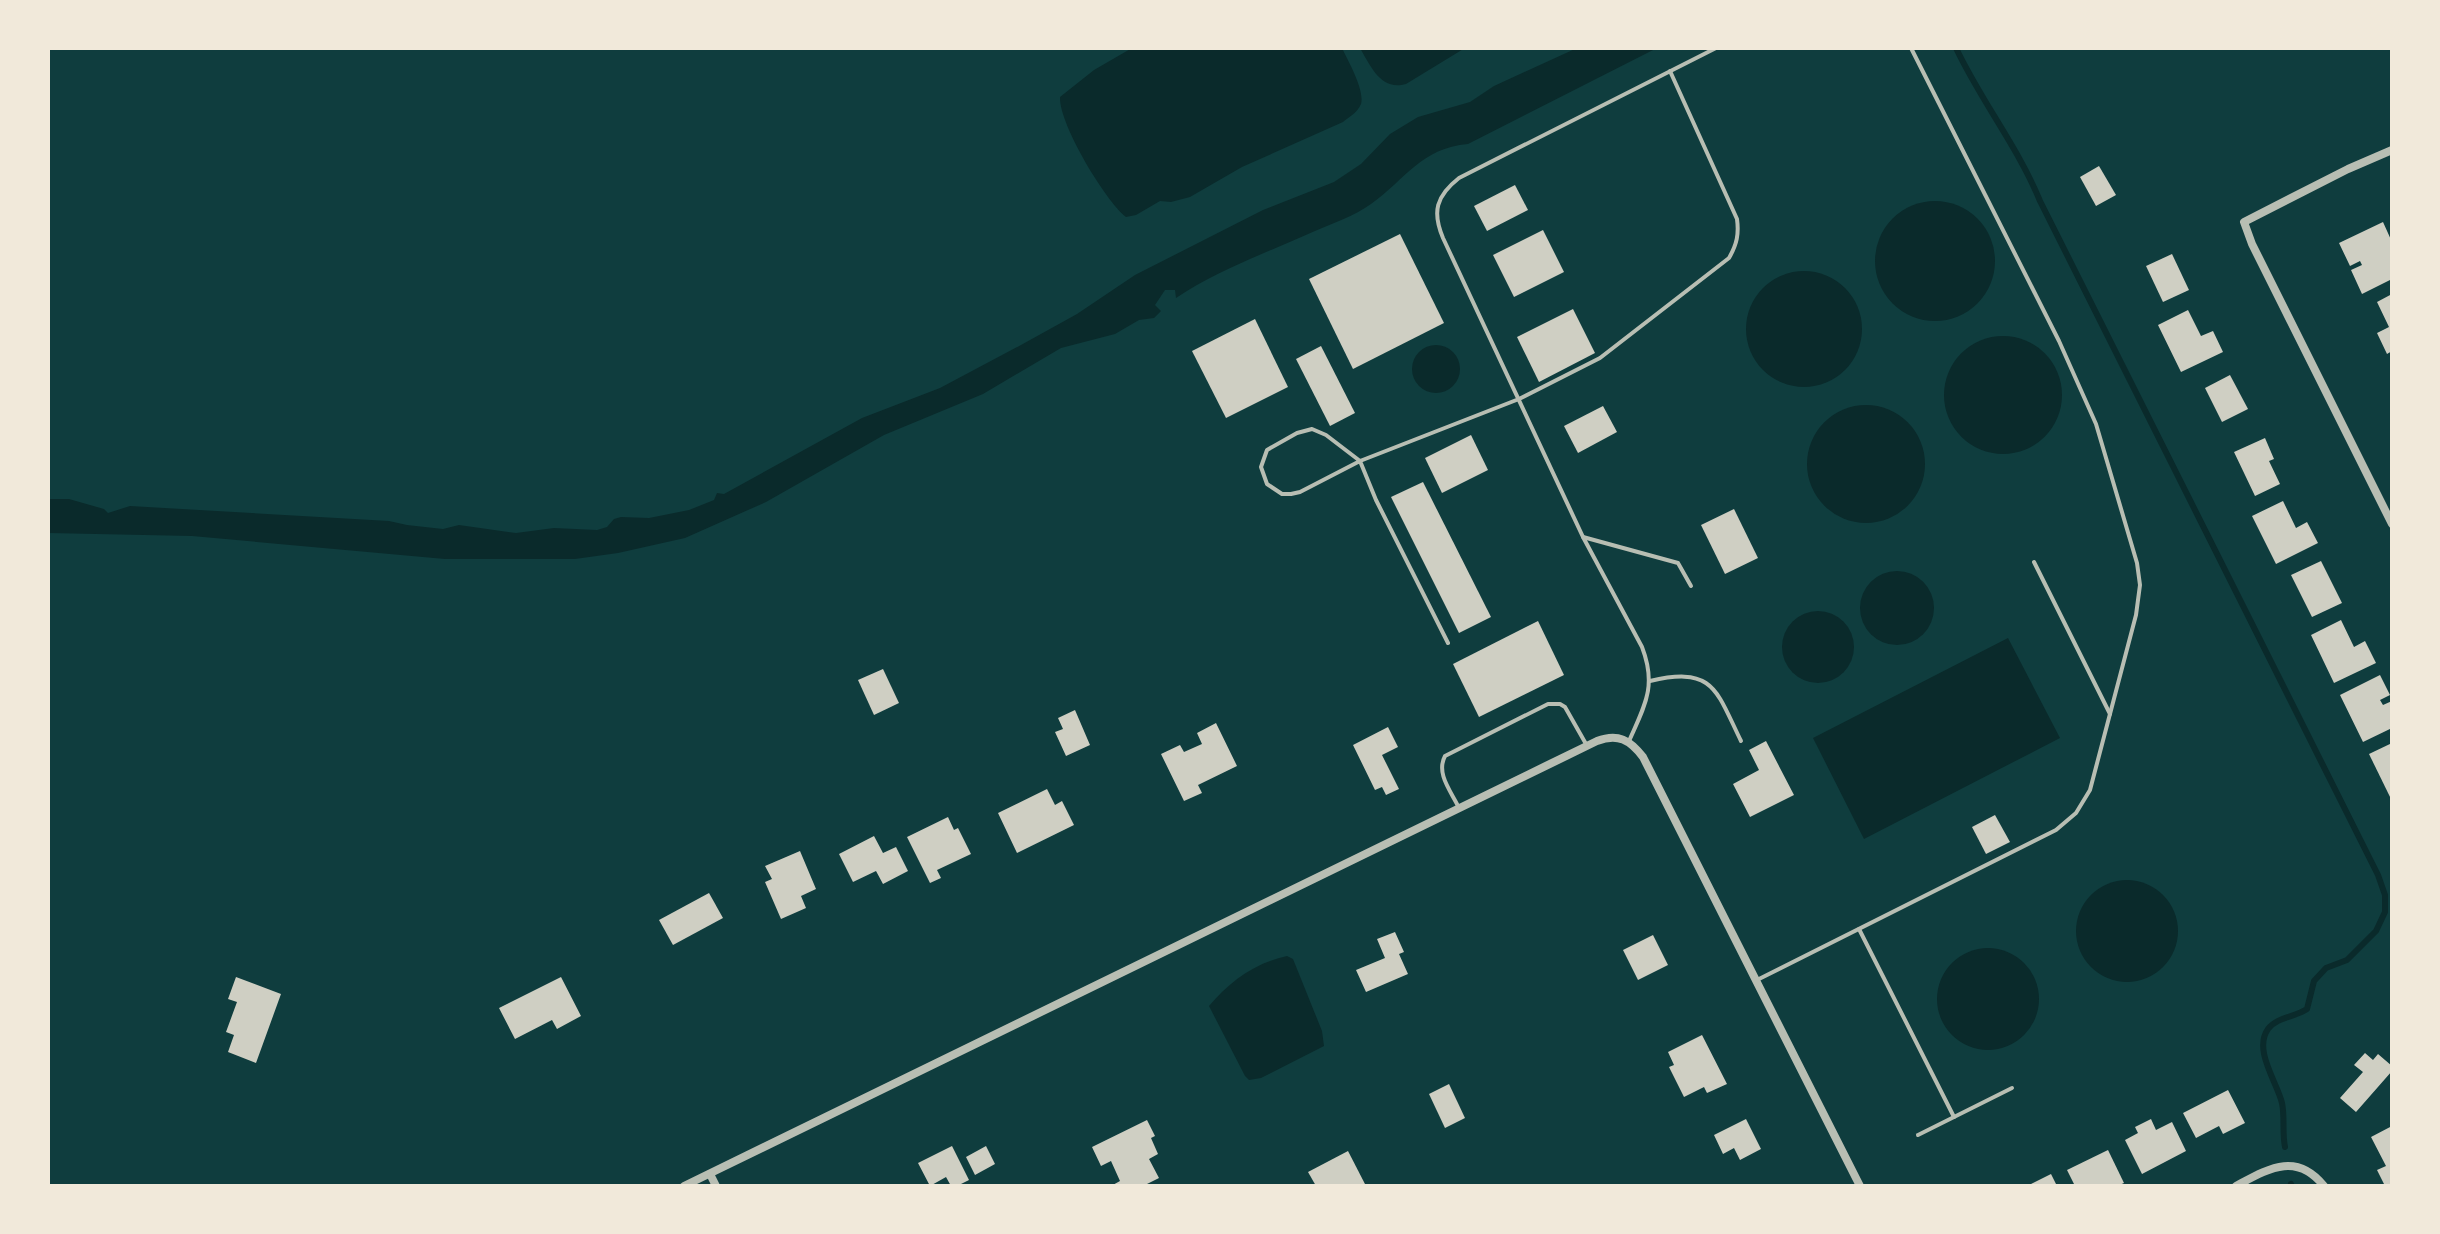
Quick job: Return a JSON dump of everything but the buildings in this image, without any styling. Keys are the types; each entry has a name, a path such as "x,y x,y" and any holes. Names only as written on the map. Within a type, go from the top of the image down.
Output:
{"street":[{"path":"2392,150 2244,222 2252,244 2392,524"},
{"path":"684,1186 1607,737 1624,739 1643,757 1860,1186"},
{"path":"2236,1186 2271,1169 2290,1164 2317,1177 2324,1186"},
{"path":"710,1174 716,1186"}],"lane":[{"path":"1624,739 1648,698 1648,663 1583,537 1438,226 1436,212 1440,198 1459,178 1716,48"},
{"path":"1756,980 2056,830 2076,813 2090,790 2136,615 2140,585 2137,563 2096,424 2059,341 1911,48"},
{"path":"1448,643 1376,500 1360,461 1326,435 1312,429 1274,444 1263,458 1261,467 1267,484 1274,490 1291,494 1360,461 1519,399 1600,358 1719,268 1736,246 1739,232 1737,219 1670,71"},
{"path":"1583,537 1678,563 1691,586"},
{"path":"2034,562 2111,715"},
{"path":"1650,681 1675,675 1701,679 1720,698 1741,741"},
{"path":"1459,808 1442,774 1445,756 1548,704 1565,707 1587,746"},
{"path":"1859,929 1954,1117"},
{"path":"1918,1135 2012,1088"}],"water":[{"path":"1132,48 1342,48 1358,84 1361,104 1343,122 1242,167 1190,197 1171,202 1160,201 1136,215 1126,217 1085,161 1067,125 1060,97 1094,70"},
{"path":"1360,48 1465,48 1406,84 1397,85 1378,76"},
{"path":"1577,48 1657,48 1468,144 1426,158 1371,204 1351,216 1227,270 1176,298 1175,290 1165,290 1155,305 1161,311 1154,318 1139,320 1115,334 1061,348 983,394 884,435 766,502 685,538 575,559 445,559 192,536 48,533 48,499 69,499 104,509 108,513 130,506 389,521 443,529 459,525 516,533 554,528 597,530 621,517 649,518 689,510 714,500 717,493 724,494 862,418 940,388 1077,314 1135,275 1263,210 1334,182 1361,164 1390,134 1418,117 1470,102 1494,86"},
{"path":"1935,201 1958,206 1977,219 1990,238 1995,261 1990,284 1977,303 1958,316 1935,321 1912,316 1893,303 1880,284 1875,261 1880,238 1893,219 1912,206"},
{"path":"1804,271 1826,276 1845,288 1857,307 1862,329 1857,351 1845,370 1826,382 1804,387 1782,382 1763,370 1751,351 1746,329 1751,307 1763,288 1782,276"},
{"path":"2003,336 2026,340 2045,353 2058,372 2062,395 2058,418 2045,437 2026,450 2003,454 1980,450 1961,437 1948,418 1944,395 1948,372 1961,353 1980,340"},
{"path":"1436,345 1453,352 1460,369 1453,386 1436,393 1419,386 1412,369 1419,352"},
{"path":"1866,405 1889,409 1908,422 1921,441 1925,464 1921,487 1908,506 1889,519 1866,523 1843,519 1824,506 1811,487 1807,464 1811,441 1824,422 1843,409"},
{"path":"1897,571 1911,574 1923,582 1931,594 1934,608 1931,622 1923,634 1911,642 1897,645 1883,642 1871,634 1863,622 1860,608 1863,594 1871,582 1883,574"},
{"path":"1818,611 1844,621 1854,647 1844,673 1818,683 1792,673 1782,647 1792,621"},
{"path":"2008,638 2060,738 1864,839 1813,738"},
{"path":"2127,880 2146,884 2163,895 2174,912 2178,931 2174,950 2163,967 2146,978 2127,982 2108,978 2091,967 2080,950 2076,931 2080,912 2091,895 2108,884"},
{"path":"1988,948 2007,952 2024,963 2035,980 2039,999 2035,1018 2024,1035 2007,1046 1988,1050 1969,1046 1952,1035 1941,1018 1937,999 1941,980 1952,963 1969,952"},
{"path":"1287,956 1293,959 1322,1031 1324,1046 1261,1078 1249,1080 1209,1006 1244,974 1264,963"}],"waterway":[{"path":"1956,48 2031,181 2378,875 2385,895 2385,912 2376,931 2347,960 2326,968 2314,981 2307,1009 2276,1022 2264,1037 2265,1056 2282,1103 2285,1147"}]}
